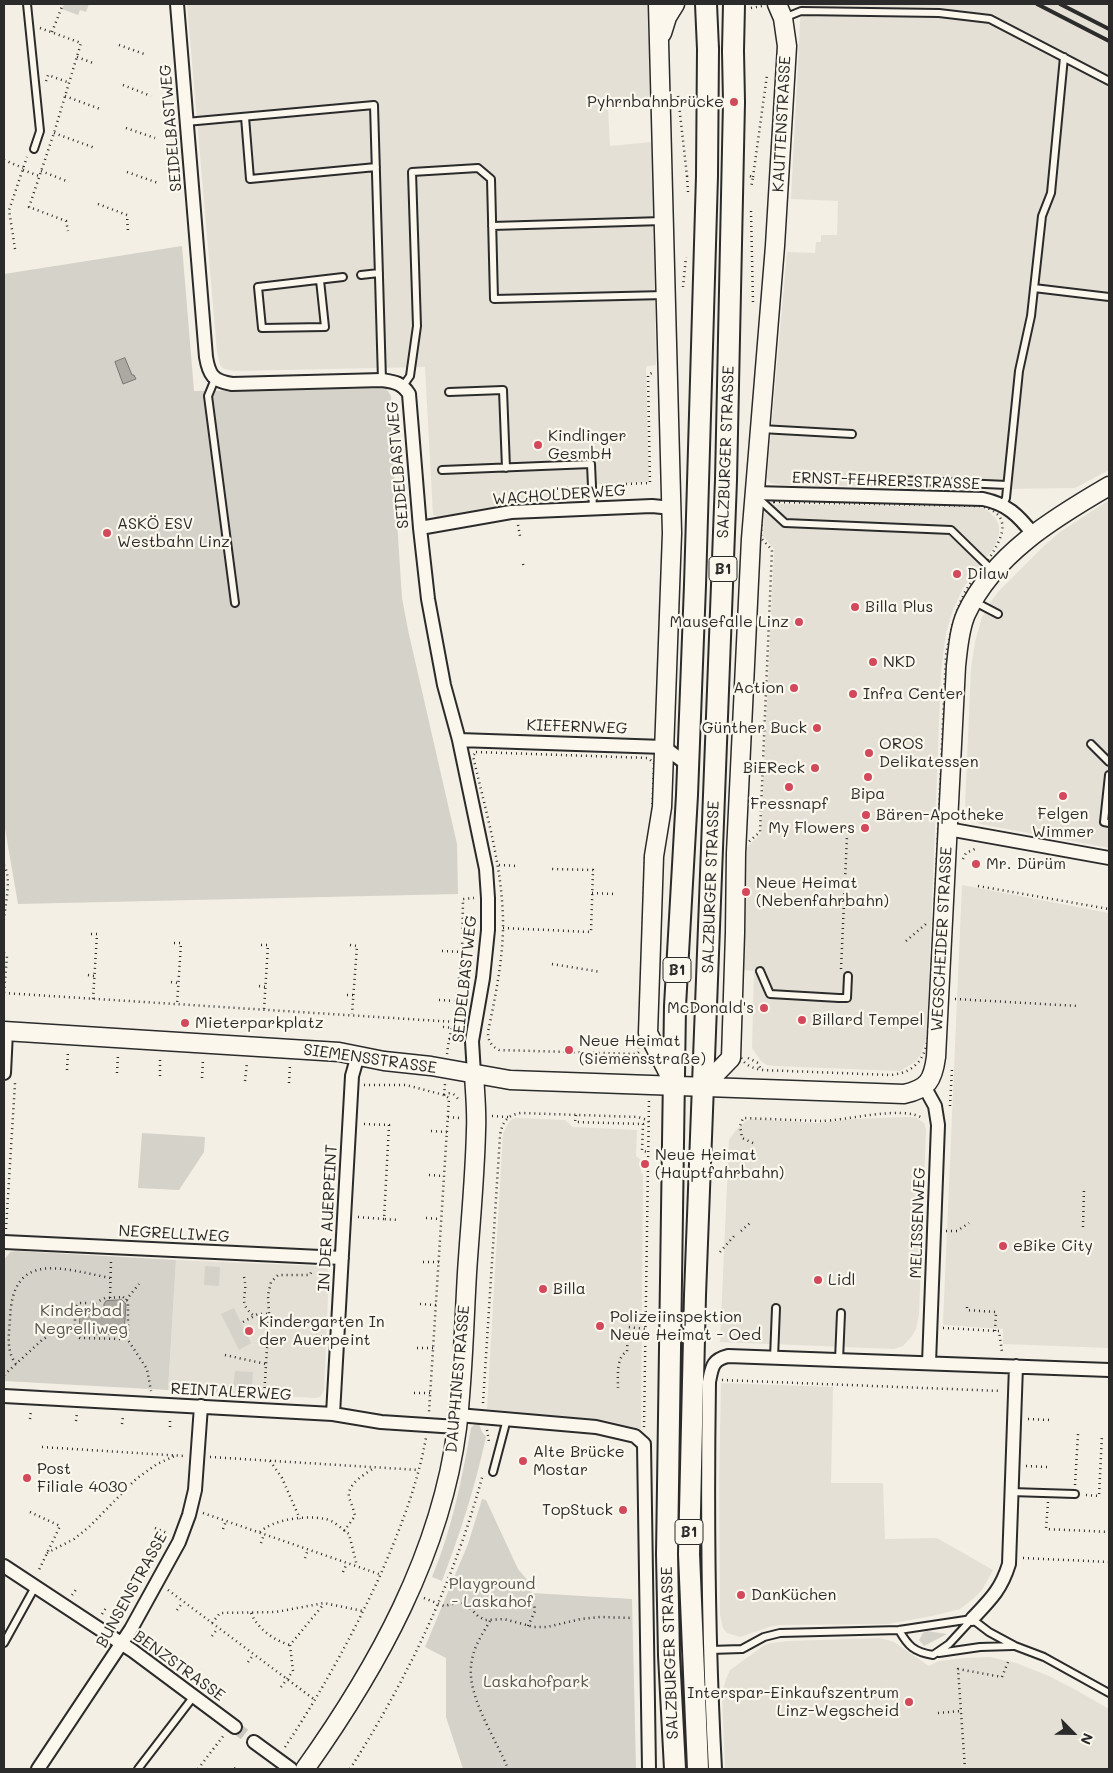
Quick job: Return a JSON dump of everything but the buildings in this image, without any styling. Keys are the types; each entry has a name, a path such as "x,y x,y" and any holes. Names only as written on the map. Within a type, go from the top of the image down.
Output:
{"main road":[{"name":"SALZBURGER STRASSE","path":"675,1769 669,1655 667,1554 675,1006 688,765 702,364 707,176 708,49 706,4"},
{"name":"SALZBURGER STRASSE","path":"698,1769 689,1554 695,1295 726,480 734,102 734,4"}],"street":[{"name":"SEIDELBASTWEG","path":"177,4 208,371 215,379 232,384 382,380 404,386 409,394 428,599 444,685 459,740 482,850 488,898 488,930 483,978 474,1020 472,1041 474,1074"},
{"name":"SALZBURGER STRASSE","path":"658,4 672,533 662,807 654,856 648,1033 675,1086"},
{"path":"660,41 667,17 675,4"},
{"name":"KAUTTENSTRASSE","path":"738,1056 737,843 751,540 759,499 760,429 787,46 775,12"},
{"name":"WEGSCHEIDER STRASSE","path":"924,1086 934,1072 936,1057 943,822 960,634 973,601 994,572 1033,534 1053,519 1109,486"},
{"name":"ERNST-FEHRER-STRASSE","path":"759,499 959,497 983,499 1003,505 1011,510 1033,534"},
{"name":"WACHOLDERWEG","path":"420,528 510,512 652,506 672,508"},
{"name":"KIEFERNWEG","path":"459,740 664,747"},
{"path":"664,747 688,765"},
{"path":"943,822 992,837 1109,858"},
{"path":"5,1031 9,1074"},
{"name":"SIEMENSSTRASSE","path":"5,1031 339,1052 356,1063 384,1060 510,1080 675,1086"},
{"path":"703,1086 738,1056"},
{"name":"IN DER AUERPEINT","path":"334,1414 342,1258 356,1063"},
{"name":"DAUPHINESTRASSE","path":"305,1769 359,1689 408,1593 424,1556 447,1480 457,1421 476,1130 474,1074"},
{"path":"675,1086 904,1094 917,1091 924,1086"},
{"name":"MELISSENWEG","path":"924,1086 934,1106 938,1125 929,1363"},
{"name":"NEGRELLIWEG","path":"6,1238 342,1258"},
{"path":"715,1769 707,1533 709,1382 711,1369 715,1362 720,1358 728,1356 1109,1370"},
{"path":"972,1619 1004,1581 1009,1564 1016,1366"},
{"name":"REINTALERWEG","path":"4,1396 334,1414 381,1422 428,1425 457,1421"},
{"name":"BUNSENSTRASSE","path":"38,1769 122,1643 179,1542 189,1515 195,1490 201,1406"},
{"path":"457,1421 484,1417 596,1427 628,1434 640,1439"},
{"name":"SALZBURGER STRASSE","path":"640,1439 644,1444 645,1452 645,1550 650,1769"},
{"name":"BENZSTRASSE","path":"4,1566 36,1581 122,1643 194,1696 230,1729"},
{"path":"254,1742 291,1769"}],"lane":[{"path":"27,4 40,131 34,149"},
{"path":"775,12 939,13 990,19 1109,81"},
{"path":"1003,505 1006,498 1019,371 1031,316 1042,216 1051,193 1064,57"},
{"path":"186,122 374,105 382,380"},
{"path":"245,117 250,179 376,168"},
{"path":"404,386 410,376 417,326 412,172 478,168 491,179 494,299 666,295"},
{"path":"492,226 664,221"},
{"path":"361,275 379,274"},
{"path":"320,280 325,327 262,328 258,287 343,277"},
{"path":"1034,288 1109,297"},
{"path":"215,379 208,396 235,603"},
{"path":"449,392 504,390 506,468"},
{"path":"760,429 852,434"},
{"path":"442,470 591,464 593,509"},
{"path":"896,480 1007,485"},
{"path":"759,499 785,523 951,530 994,572"},
{"path":"973,601 998,614"},
{"path":"1091,744 1109,762"},
{"path":"1109,775 1104,822 1109,823"},
{"path":"760,971 770,994 839,998 847,998 848,976"},
{"path":"774,1358 776,1308"},
{"path":"840,1360 841,1313"},
{"path":"493,1472 507,1419"},
{"path":"1011,1492 1075,1494"},
{"path":"4,1643 36,1581"},
{"path":"710,1650 742,1650 764,1637 780,1633 899,1630 972,1619 989,1632 1015,1646 1044,1657 1109,1693"},
{"path":"933,1655 949,1644 972,1619"},
{"path":"899,1630 907,1644 923,1653 933,1655 949,1650 1015,1646"},
{"path":"138,1769 194,1696"}],"path":[{"path":"52,32 63,4"},
{"path":"762,4 775,12"},
{"path":"29,24 81,43 70,83 29,207 66,221 68,231"},
{"path":"120,44 148,54"},
{"path":"77,57 94,63"},
{"path":"751,192 768,74"},
{"path":"35,84 44,87 48,75 70,83"},
{"path":"123,85 151,96"},
{"path":"678,89 687,176"},
{"path":"65,96 100,109"},
{"path":"126,128 155,138"},
{"path":"54,133 95,148"},
{"path":"15,249 8,210 28,155 34,149"},
{"path":"4,160 39,176"},
{"path":"41,172 69,182"},
{"path":"127,172 158,183"},
{"path":"748,175 753,177"},
{"path":"98,204 126,215 128,232"},
{"path":"751,208 753,307"},
{"path":"943,822 929,1031 927,1044 920,1061 901,1074 892,1075 761,1070 743,1062 738,1043 745,845 760,832 772,550 760,538 762,511 759,499 774,502 980,506"},
{"path":"518,521 520,536"},
{"path":"523,564 524,568"},
{"path":"474,753 648,758 654,763 653,813 645,855 639,1052 637,1054 499,1050 494,1048 488,1038 488,1032 498,979 503,928 497,865 473,756 474,753"},
{"path":"839,998 847,836"},
{"path":"961,862 966,853 972,849 990,848 992,837"},
{"path":"497,865 517,866"},
{"path":"4,866 8,879 4,920"},
{"path":"503,928 591,932 593,870 552,869"},
{"path":"978,886 1109,909"},
{"path":"592,893 615,894"},
{"path":"459,1013 456,1001 462,952 463,899 478,898"},
{"path":"906,941 928,922"},
{"path":"91,934 97,934 93,1000"},
{"path":"174,942 181,943 177,1005"},
{"path":"261,945 268,945 264,1010"},
{"path":"350,945 357,946 352,1014"},
{"path":"442,951 462,952"},
{"path":"4,952 7,956 4,993 455,1022"},
{"path":"552,964 601,972"},
{"path":"88,975 94,976"},
{"path":"171,982 178,983"},
{"path":"259,986 266,986"},
{"path":"346,995 354,995"},
{"path":"955,999 1078,1006"},
{"path":"439,1000 456,1001"},
{"path":"443,1027 453,1028"},
{"path":"67,1070 68,1051"},
{"path":"117,1073 118,1054"},
{"path":"160,1056 160,1076"},
{"path":"738,1056 758,1063 761,1070"},
{"path":"202,1078 203,1059"},
{"path":"246,1080 247,1061"},
{"path":"276,1758 315,1700 363,1611 380,1574 403,1521 419,1470 428,1425 449,1098 406,1085 359,1084 360,1076 356,1063"},
{"path":"289,1083 290,1064"},
{"path":"950,1107 952,1068"},
{"path":"6,1238 5,1227 14,1093 9,1074"},
{"path":"640,1439 644,1430 650,1123 649,1086"},
{"path":"14,1093 18,1094"},
{"path":"444,1095 447,1093 455,1094 460,1101"},
{"path":"753,1143 742,1138 740,1126 743,1118 822,1121 900,1112 915,1114 925,1121"},
{"path":"488,1448 488,1431 484,1424 482,1408 501,1128 508,1117 515,1114 638,1117 650,1123"},
{"path":"576,1115 575,1122 643,1124 642,1152 649,1152"},
{"path":"448,1117 460,1118"},
{"path":"356,1124 389,1125 384,1219"},
{"path":"431,1131 447,1132"},
{"path":"9,1167 14,1168"},
{"path":"428,1175 444,1176"},
{"path":"1083,1227 1084,1190"},
{"path":"7,1199 12,1200"},
{"path":"351,1217 398,1220"},
{"path":"426,1218 441,1219"},
{"path":"741,1231 750,1223"},
{"path":"945,1231 957,1231 969,1223"},
{"path":"720,1252 735,1235"},
{"path":"110,1298 112,1254"},
{"path":"423,1262 439,1262"},
{"path":"272,1400 264,1399 269,1314 268,1295 271,1282 278,1275 310,1275 314,1264"},
{"path":"16,1364 9,1351 10,1303 16,1286 24,1275 38,1270 56,1268 110,1278"},
{"path":"244,1277 246,1286 245,1308 254,1316"},
{"path":"126,1300 134,1287 139,1284"},
{"path":"123,1297 128,1301 128,1335 124,1339 80,1338 75,1334 75,1308 79,1303 95,1303 105,1298 110,1298 123,1297"},
{"path":"420,1304 436,1305"},
{"path":"967,1307 967,1310 996,1312 995,1331"},
{"path":"243,1322 258,1314 269,1314"},
{"path":"4,1375 42,1340 59,1329 75,1326"},
{"path":"618,1388 620,1358 622,1354 627,1352 628,1327 646,1329"},
{"path":"940,1328 999,1332 1000,1391"},
{"path":"126,1337 147,1369 151,1394"},
{"path":"417,1348 433,1348"},
{"path":"225,1355 266,1364"},
{"path":"718,1380 1015,1392"},
{"path":"414,1392 430,1393"},
{"path":"30,1418 31,1410"},
{"path":"76,1421 77,1413"},
{"path":"122,1424 123,1415"},
{"path":"170,1418 170,1427"},
{"path":"1026,1419 1051,1420"},
{"path":"1078,1434 1075,1494 1100,1496 1102,1435"},
{"path":"42,1447 188,1456"},
{"path":"47,1553 74,1539 89,1527 136,1479 157,1464 177,1456"},
{"path":"206,1456 419,1470"},
{"path":"270,1461 282,1478 300,1519"},
{"path":"1024,1466 1048,1467"},
{"path":"344,1531 355,1516 349,1495 350,1490 356,1481 375,1467"},
{"path":"350,1769 373,1733 397,1689 438,1604 462,1543 484,1468"},
{"path":"1048,1493 1046,1529 1109,1532"},
{"path":"199,1511 380,1574"},
{"path":"30,1512 60,1526 36,1581"},
{"path":"260,1532 277,1522 300,1519 327,1519 348,1534 357,1566"},
{"path":"223,1529 226,1520"},
{"path":"155,1528 173,1536"},
{"path":"261,1543 264,1534"},
{"path":"305,1558 308,1549"},
{"path":"1020,1558 1109,1562"},
{"path":"343,1572 347,1562"},
{"path":"70,1598 77,1588"},
{"path":"164,1588 315,1700"},
{"path":"408,1593 444,1606 461,1602 478,1616 490,1621 504,1619 528,1626 547,1627 581,1619 600,1617 636,1618"},
{"path":"177,1610 183,1602"},
{"path":"528,1626 535,1611 534,1603"},
{"path":"212,1623 220,1613 276,1612 324,1604 363,1611"},
{"path":"281,1687 292,1671 290,1645 324,1604"},
{"path":"251,1612 260,1628 281,1643 290,1645"},
{"path":"490,1621 472,1658 471,1680 475,1697 508,1769"},
{"path":"212,1636 218,1628"},
{"path":"248,1662 254,1654"},
{"path":"965,1769 958,1669 1002,1677 1008,1662"},
{"path":"938,1713 961,1711"},
{"path":"198,1769 230,1729"}],"shaded area":[{"path":"187,4 648,4 650,104 608,108 610,146 652,142 656,365 647,366 646,368 649,482 551,486 548,503 437,517 433,515 425,367 235,371 224,369 220,365 217,352"},
{"path":"801,4 1109,4 1109,470 1075,488 1007,489 783,485 771,483 768,480 787,252 815,253 816,242 821,242 821,235 837,235 838,201 791,199"},
{"path":"125,358 132,375 136,379 123,384 115,362"},
{"path":"1109,500 1109,848 980,824 970,818 965,805 971,668 975,642 982,617 999,591 1044,546 1060,532"},
{"path":"769,505 981,507 996,519 999,526 999,534 995,546 963,588 953,610 946,633 941,672 927,1032 921,1054 915,1062 900,1071 767,1065 761,1061 752,1048 754,971 744,970 747,847 761,834 774,549 763,536 764,510"},
{"path":"962,885 1109,913 1109,1348 1003,1344 1003,1329 944,1325 943,1323"},
{"name":"Lidl","path":"917,1118 924,1123 926,1129 919,1315 916,1329 912,1336 903,1346 894,1349 720,1342 729,1140 736,1130 751,1119 818,1123 851,1119"},
{"path":"512,1119 565,1120 573,1127 637,1130 636,1156 641,1160 641,1173 643,1174 641,1429 607,1421 487,1409 503,1134 508,1123"},
{"name":"Kindergarten In der Auerpeint","path":"176,1260 319,1266 328,1269 324,1390 320,1397 168,1390"},
{"path":"122,1300 126,1304 124,1334 79,1334 80,1308 92,1307 95,1313 100,1315 104,1312 106,1301"},
{"path":"721,1383 833,1387 831,1483 883,1483 885,1539 937,1538 993,1570 982,1590 960,1609 888,1624 780,1625 740,1637 727,1633 723,1628 720,1615 719,1485"},
{"name":"Interspar-Einkaufszentrum Linz-Wegscheid","path":"880,1638 894,1642 929,1666 939,1661 990,1657 1016,1663 1049,1676 1076,1690 1109,1709 1109,1769 725,1769 722,1694 730,1670 766,1644 787,1641"}],"green space":[{"path":"64,4 89,4 86,12 80,10 78,15 62,9"},
{"path":"182,246 194,391 386,388 391,396 402,598 457,844 458,894 18,904 4,823 4,274"},
{"path":"142,1133 205,1137 204,1152 179,1190 138,1188"},
{"name":"Kinderbad Negrelliweg","path":"10,1252 176,1260 168,1390 4,1381 4,1260"},
{"path":"205,1266 220,1267 219,1286 204,1285"},
{"path":"234,1308 251,1343 239,1350 221,1314"},
{"path":"235,1371 253,1372 252,1388 233,1387"},
{"path":"479,1423 486,1437 482,1456 467,1510 442,1581 432,1577 456,1504 471,1428"},
{"name":"Laskahofpark","path":"482,1499 486,1500 518,1569 529,1582 532,1593 632,1599 636,1769 463,1769 446,1717 446,1658 425,1647 468,1544"},
{"path":"927,1631 947,1634 924,1646 919,1640 923,1633"}],"tunnel":[{"path":"235,1727 254,1742"}],"railway":[{"path":"1037,4 1109,41"},
{"path":"1060,4 1109,29"}],"place":[{"name":"Pyhrnbahnbrücke","path":"734,102"},
{"name":"Kindlinger GesmbH","path":"538,445"},
{"name":"ASKÖ ESV Westbahn Linz","path":"107,533"},
{"name":"Dilaw","path":"957,574"},
{"name":"Billa Plus","path":"855,607"},
{"name":"Mausefalle Linz","path":"799,622"},
{"name":"NKD","path":"873,662"},
{"name":"Action","path":"794,688"},
{"name":"Infra Center","path":"853,694"},
{"name":"Günther Buck","path":"817,728"},
{"name":"OROS Delikatessen","path":"869,753"},
{"name":"BiEReck","path":"815,768"},
{"name":"Bipa","path":"868,777"},
{"name":"Fressnapf","path":"789,787"},
{"name":"Felgen Wimmer","path":"1063,796"},
{"name":"Bären-Apotheke","path":"866,815"},
{"name":"My Flowers","path":"865,828"},
{"name":"Mr. Dürüm","path":"976,864"},
{"name":"Neue Heimat (Nebenfahrbahn)","path":"746,892"},
{"name":"McDonald's","path":"764,1008"},
{"name":"Billard Tempel","path":"802,1020"},
{"name":"Mieterparkplatz","path":"185,1023"},
{"name":"Neue Heimat (Siemensstraße)","path":"569,1050"},
{"name":"Neue Heimat (Hauptfahrbahn)","path":"645,1164"},
{"name":"eBike City","path":"1003,1246"},
{"name":"Lidl","path":"818,1280"},
{"name":"Billa","path":"543,1289"},
{"name":"Polizeiinspektion Neue Heimat - Oed","path":"600,1326"},
{"name":"Kindergarten In der Auerpeint","path":"249,1331"},
{"name":"Alte Brücke Mostar","path":"523,1461"},
{"name":"Post Filiale 4030","path":"27,1478"},
{"name":"TopStuck","path":"623,1510"},
{"name":"DanKüchen","path":"741,1595"},
{"name":"Interspar-Einkaufszentrum Linz-Wegscheid","path":"909,1702"}],"park label":[{"name":"Playground - Laskahof","path":"492,1593"}]}
